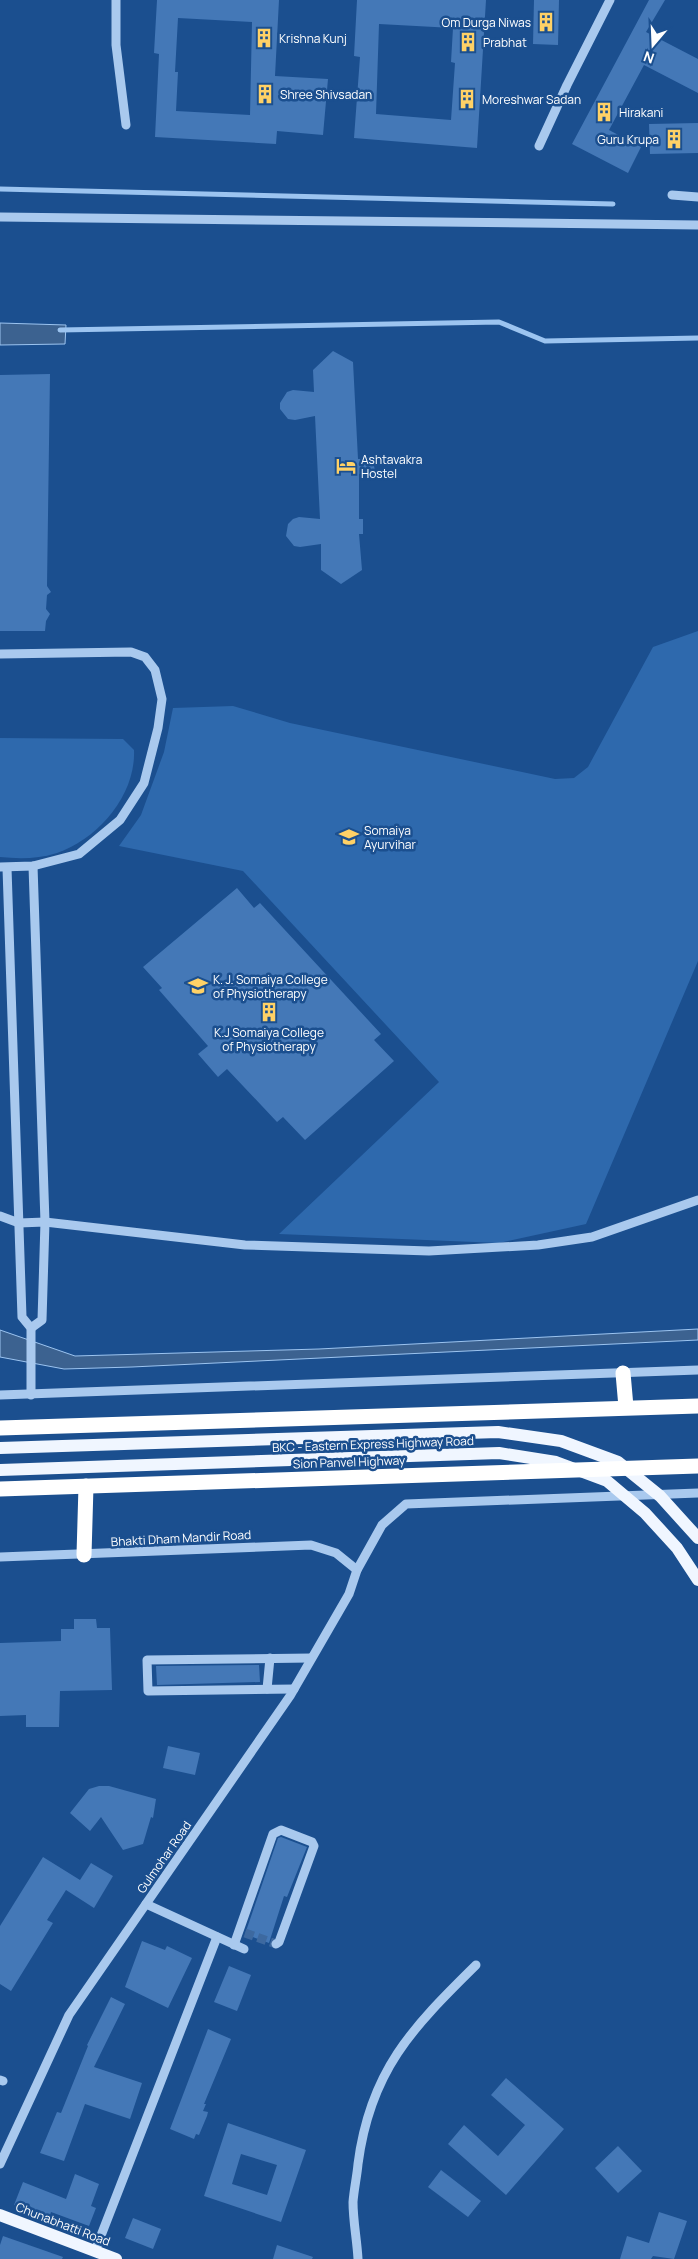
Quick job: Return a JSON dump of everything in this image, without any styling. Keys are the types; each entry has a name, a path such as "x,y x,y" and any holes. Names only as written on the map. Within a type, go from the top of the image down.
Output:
{"highway":[{"path":"623,1373 626,1407"},
{"path":"0,1428 698,1406"},
{"name":"Sion Panvel Highway","path":"0,1489 698,1466"},
{"path":"84,1555 86,1486"}],"main road":[{"name":"BKC - Eastern Express Highway Road","path":"0,1448 498,1432 561,1441 618,1462 660,1496 698,1538"},
{"name":"BKC - Eastern Express Highway Road","path":"0,1470 499,1453 546,1461 607,1481 645,1513 677,1548 698,1580"},
{"name":"Chunabhatti Road","path":"0,2215 116,2259"}],"street":[{"path":"116,0 116,45 126,125"},
{"path":"539,146 610,0"},
{"path":"672,195 698,196"},
{"path":"0,217 698,225"},
{"path":"0,654 131,652 145,658 155,670 162,699 158,728 144,782 120,820 78,854 33,866 4,868 22,1317 31,1332 31,1395"},
{"path":"31,1332 42,1320 45,1222 33,866"},
{"path":"0,1216 19,1223 45,1222 245,1245 429,1251 538,1245 592,1237 698,1200"},
{"path":"0,1395 698,1370"},
{"name":"Gulmohar Road","path":"0,2164 69,2015 294,1689 348,1594 357,1570 382,1525 406,1504 698,1493"},
{"name":"Bhakti Dham Mandir Road","path":"0,1557 311,1545 336,1553 357,1570"},
{"path":"267,1689 270,1658"},
{"path":"294,1689 148,1691 147,1660 311,1658"},
{"path":"234,1945 242,1932 273,1834 281,1830 312,1842 314,1846 279,1942 276,1944"},
{"path":"146,1904 244,1949"},
{"path":"95,2251 217,1937"},
{"path":"358,2259 353,2202 363,2134 372,2103 391,2061 421,2021 476,1965"}],"shaded area":[{"path":"0,323 66,325 65,344 0,345"},
{"path":"698,631 698,961 586,1224 499,1243 279,1234 439,1082 243,871 119,846 141,815 164,752 173,708 233,706 290,723 555,779 574,778 588,767 653,647"},
{"path":"0,738 123,739 134,750 133,767 129,783 112,813 87,837 72,846 57,853 43,856 0,857"},
{"path":"698,1329 698,1340 132,1367 64,1369 0,1357 0,1330 75,1356 319,1349"}],"building":[{"path":"157,0 279,0 275,76 328,79 323,135 277,131 276,144 155,137 159,54 154,53","holes":["178,18 252,22 250,115 176,111 178,72 175,72"]},
{"path":"357,0 486,0 477,148 354,138 360,57 354,56","holes":["379,24 453,28 451,62 455,63 451,120 376,114"]},
{"name":"Om Durga Niwas","path":"534,0 559,0 558,45 533,44"},
{"name":"Hirakani","path":"649,0 665,0 646,32 698,59 698,93 644,65 609,130 641,147 628,173 572,144"},
{"name":"Guru Krupa","path":"698,123 698,153 650,154 649,124"},
{"name":"Ashtavakra Hostel","path":"333,351 353,362 358,459 373,459 375,472 359,474 359,519 363,519 363,534 359,534 362,570 341,584 321,570 321,544 294,546 286,536 288,524 293,519 299,517 320,519 315,416 295,420 288,419 280,409 280,403 287,392 293,390 314,392 313,370"},
{"path":"50,374 47,586 51,592 47,595 46,609 50,614 46,621 45,631 0,631 0,375"},
{"name":"K.J Somaiya College of Physiotherapy","path":"237,888 254,908 260,903 381,1034 374,1040 394,1061 305,1140 283,1117 277,1122 227,1069 218,1077 198,1054 208,1046 159,990 162,988 143,967"},
{"path":"74,1619 96,1619 97,1628 110,1628 112,1690 60,1691 59,1727 26,1727 26,1715 0,1716 0,1643 61,1641 61,1629 74,1629"},
{"path":"259,1665 260,1682 157,1685 156,1666"},
{"path":"168,1746 200,1753 195,1775 163,1768"},
{"path":"109,1786 156,1799 153,1818 151,1817 143,1844 123,1850 101,1817 90,1831 70,1813 89,1789"},
{"path":"281,1837 307,1847 287,1897 284,1896 269,1943 245,1934 278,1838"},
{"path":"43,1857 80,1880 91,1863 113,1876 94,1908 66,1890 47,1920 53,1923 11,1991 0,1984 0,1926"},
{"path":"142,1941 165,1950 167,1946 192,1958 168,2008 125,1987"},
{"path":"229,1966 251,1975 237,2011 214,2002"},
{"path":"111,1997 125,2004 94,2067 142,2083 130,2119 85,2104 64,2161 40,2153 57,2112 61,2113 87,2045"},
{"path":"208,2029 231,2039 204,2104 206,2104 203,2111 208,2112 207,2116 199,2135 196,2134 194,2139 170,2129"},
{"path":"506,2078 564,2129 506,2195 448,2144 464,2125 498,2156 525,2125 491,2095"},
{"path":"228,2123 306,2150 281,2222 204,2196","holes":["241,2154 277,2165 267,2195 232,2184"]},
{"path":"618,2146 642,2171 618,2193 595,2168"},
{"path":"441,2170 481,2201 468,2217 428,2187"},
{"path":"75,2174 99,2184 91,2206 96,2208 89,2226 51,2212 49,2218 14,2205 23,2182 66,2199"},
{"path":"659,2212 687,2221 674,2259 653,2256 651,2259 620,2259 627,2236 649,2243"},
{"path":"133,2218 161,2229 153,2249 125,2238"},
{"path":"3,2236 63,2257 62,2259 0,2259 0,2245"},
{"path":"277,2245 313,2257 312,2259 273,2259"}],"waterway":[{"path":"0,189 613,204"},
{"path":"60,330 499,322 545,341 698,338"}],"tunnel":[{"path":"245,1933 276,1944"}],"place":[{"name":"Om Durga Niwas","path":"546,22"},
{"name":"Krishna Kunj","path":"264,38"},
{"name":"Prabhat","path":"468,42"},
{"name":"Shree Shivsadan","path":"265,94"},
{"name":"Moreshwar Sadan","path":"467,99"},
{"name":"Hirakani","path":"604,112"},
{"name":"Guru Krupa","path":"674,139"},
{"name":"Ashtavakra Hostel","path":"346,466"},
{"name":"Somaiya Ayurvihar","path":"349,837"},
{"name":"K. J. Somaiya College of Physiotherapy","path":"198,986"},
{"name":"K.J Somaiya College of Physiotherapy","path":"269,1012"}]}
